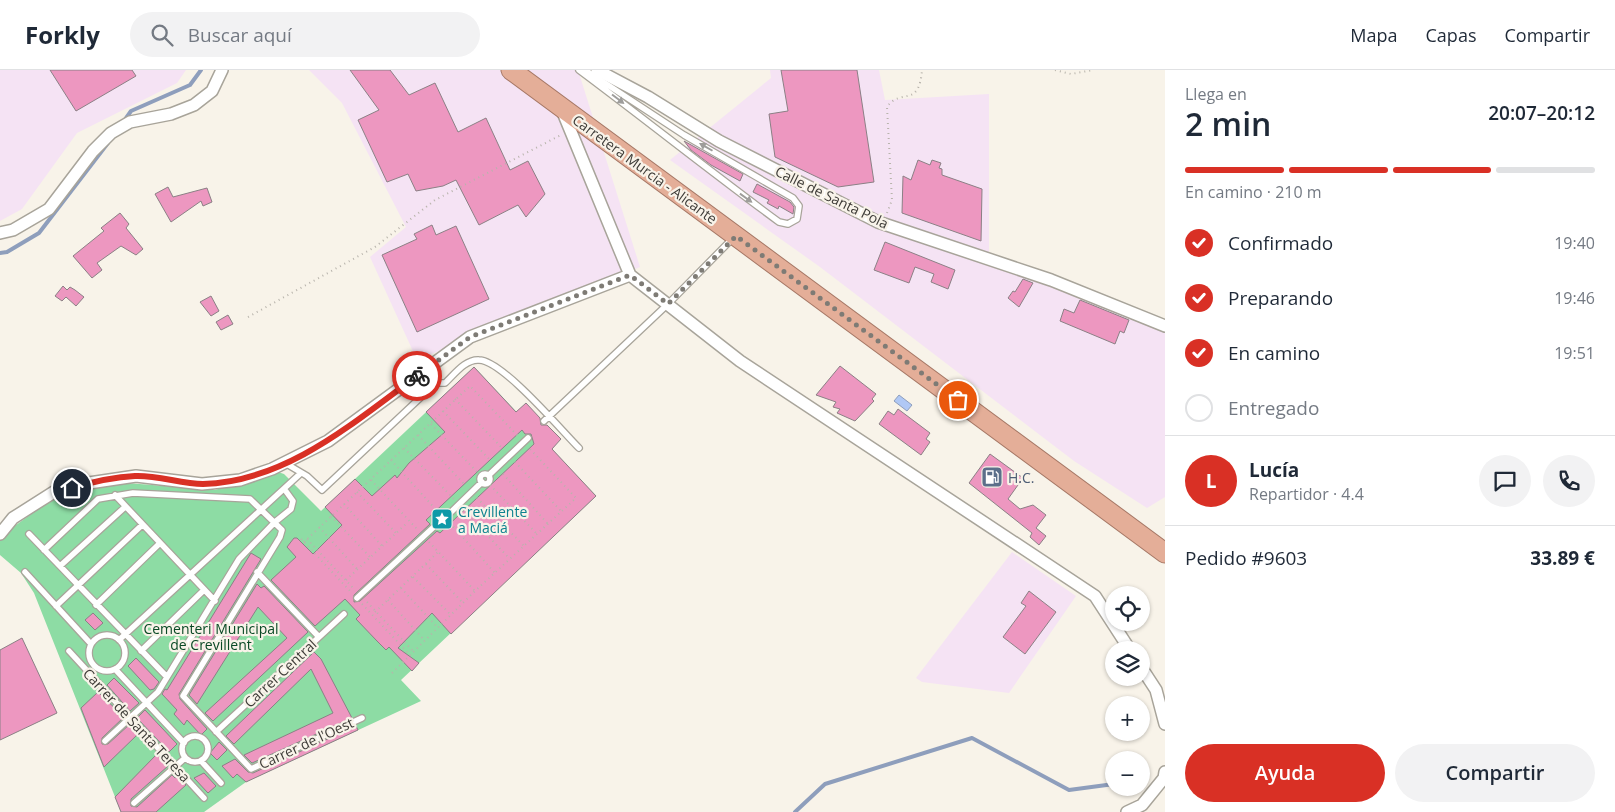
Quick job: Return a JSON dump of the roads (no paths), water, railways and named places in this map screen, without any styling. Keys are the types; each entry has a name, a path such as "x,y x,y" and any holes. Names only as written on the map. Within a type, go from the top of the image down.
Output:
{"highway":[{"name":"Carretera Murcia - Alicante","path":"512,70 1165,553"}],"street":[{"path":"0,233 13,230 48,209 93,151 111,133 130,122 171,114 194,105 212,91 222,70"},
{"name":"Calle de Santa Pola","path":"597,70 641,92 719,141 878,222 1051,280 1165,326"},
{"path":"561,106 630,275 668,304 697,330 784,392 1095,596 1124,641"},
{"path":"0,534 13,518 54,492 89,483 136,476 202,484 240,480 285,463 328,441 470,337 630,275"},
{"path":"1150,681 1156,690 1165,724"},
{"path":"1127,812 1142,805 1164,778 1165,772"}],"lane":[{"path":"579,70 675,141 700,164 779,222 788,224 797,219 799,206 793,198 684,135 586,70"},
{"path":"546,419 668,304 736,236"},
{"path":"285,463 322,490 436,383 445,383 468,362 480,359 493,366 518,385 546,419 579,448"},
{"path":"437,524 444,526 448,518 484,481 490,479 488,475 528,438"},
{"path":"119,640 285,490 301,473"},
{"path":"105,741 158,692 239,560 275,522 291,509 293,502 285,490"},
{"path":"44,550 98,499 115,495 133,493 250,499 275,522 282,530 280,537 183,696 216,732"},
{"path":"115,495 159,544 215,601"},
{"path":"60,566 125,507"},
{"path":"437,524 435,518 439,513 448,518"},
{"path":"357,598 437,524"},
{"path":"56,606 142,525"},
{"path":"29,534 167,677"},
{"path":"96,605 159,544"},
{"path":"25,572 91,644"},
{"path":"257,572 319,637"},
{"path":"141,651 204,590"},
{"name":"Carrer Central","path":"216,732 344,614"},
{"path":"103,635 109,635 119,640 123,646 125,657 116,669 107,672 96,668 89,658 91,644 97,637 103,635"},
{"name":"Carrer de Santa Teresa","path":"69,651 204,798"},
{"path":"90,674 96,668"},
{"path":"116,669 184,743"},
{"name":"Carrer de l'Oest","path":"216,732 251,769 362,718"},
{"path":"194,737 202,739 207,750 201,761 192,762 185,758 182,750 184,743 194,737"},
{"path":"134,803 185,758"},
{"path":"201,761 221,783"}],"water":[{"path":"899,395 912,405 907,411 894,401"}],"waterway":[{"path":"124,121 131,111 190,85 201,70"},
{"path":"0,253 7,252 39,233 108,143"},
{"path":"795,812 825,784 972,738 1069,790 1105,785"}],"place":[{"name":"H.C.","path":"992,477"},
{"name":"Crevillente a Maciá","path":"442,519"}],"park label":[{"name":"Cementeri Municipal de Crevillent","path":"211,636"}]}
